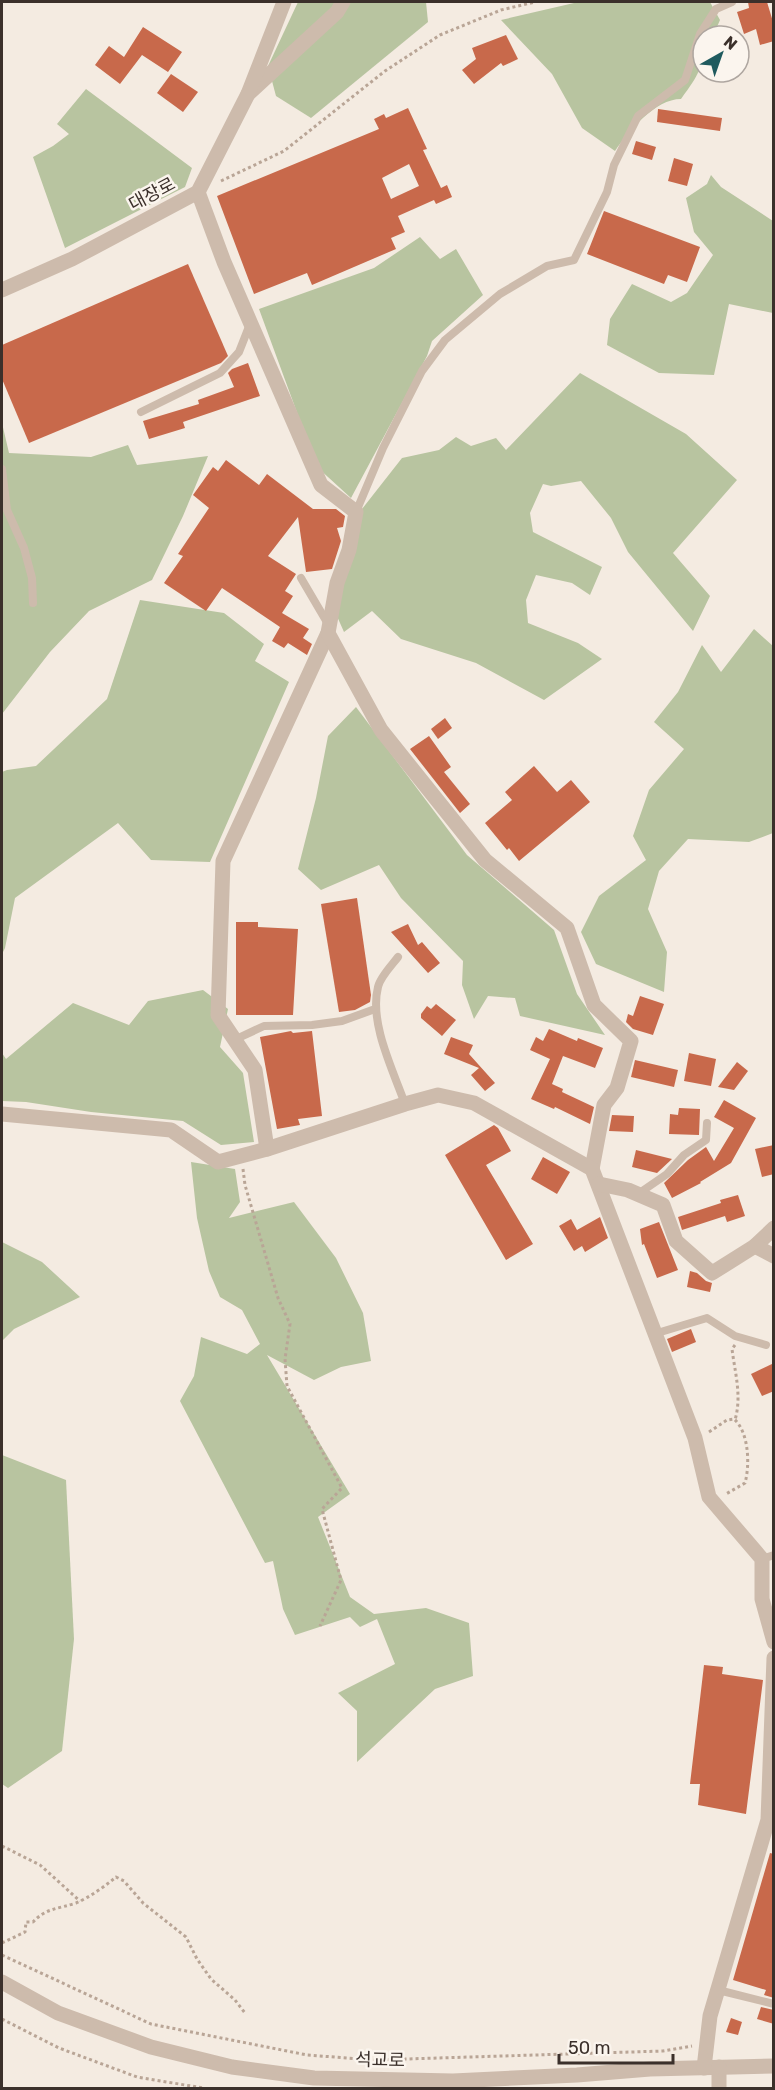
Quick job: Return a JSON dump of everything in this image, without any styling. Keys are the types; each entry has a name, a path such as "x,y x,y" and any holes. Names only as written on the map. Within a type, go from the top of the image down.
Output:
{"street":[{"name":"대장로","path":"2,290 72,259 198,192 248,94 284,2"},
{"path":"248,94 337,12 343,2"},
{"path":"198,192 224,262 321,485 356,512 349,550 337,584 328,629 223,861 218,1016 255,1070 267,1149"},
{"path":"328,629 381,730 485,860 567,928 594,1005 631,1041 617,1088 604,1105 592,1169 695,1438 711,1499 768,1557 762,1599 774,1642"},
{"path":"2,1114 171,1130 218,1162 267,1149 438,1095 474,1103 592,1169"},
{"path":"599,1184 628,1190 663,1205 676,1241 712,1273 755,1246 774,1228"},
{"path":"755,1246 774,1256"},
{"path":"719,2088 707,2044 710,2016 768,1820 774,1658"},
{"name":"석교로","path":"2,1982 58,2013 151,2047 232,2067 314,2078 453,2081 650,2069 774,2066"}],"lane":[{"path":"356,512 383,448 422,371 445,340 500,294 547,266 574,260 607,192 614,165 638,116 685,80 700,34 716,9 732,2"},
{"path":"141,411 220,373 239,352 250,323"},
{"path":"2,469 7,510 24,548 32,578 33,603"},
{"path":"301,578 328,629"},
{"path":"398,957 378,985 375,1009 378,1026 405,1104"},
{"path":"234,1040 264,1026 312,1025 342,1021 375,1009"},
{"path":"638,1194 667,1174 684,1155 706,1140 707,1123"},
{"path":"654,1334 707,1318 738,1336 766,1345"},
{"path":"718,1990 774,2004"}],"path":[{"path":"198,192 284,151 385,71 440,35 501,10 535,2"},
{"path":"242,1156 245,1185 278,1298 290,1324 285,1359 287,1386 342,1488 322,1509 341,1580 320,1626"},
{"path":"735,1420 738,1395 732,1349 739,1340 738,1336"},
{"path":"695,1438 727,1420 735,1420"},
{"path":"711,1499 721,1493 727,1494 745,1483 748,1474 743,1430 735,1420"},
{"path":"2,1846 40,1865 80,1901"},
{"path":"2,1943 25,1932 26,1922 33,1922 42,1912 80,1901 116,1877 124,1881 143,1903 186,1937 197,1959 211,1979 235,2000 245,2013"},
{"path":"2,1956 151,2024 307,2055 386,2060 663,2051 707,2044"},
{"path":"2,2019 59,2048 137,2077 202,2088"}],"green space":[{"path":"298,2 426,2 428,22 311,118 276,96 268,66"},
{"path":"710,2 720,20 718,24 691,24 691,84 681,99 671,100 652,110 635,126 615,151 582,128 552,74 501,20 574,3"},
{"path":"86,89 192,168 185,187 65,248 33,157 69,134 57,124"},
{"path":"711,175 721,187 773,221 773,313 729,304 714,375 659,373 607,345 610,319 632,284 671,302 687,293 713,255 694,232 686,198 707,184"},
{"path":"420,237 440,259 456,249 483,295 432,341 427,356 351,498 317,467 259,309 374,268"},
{"path":"580,373 686,434 737,480 673,553 710,596 693,631 628,552 611,518 581,481 551,486 543,484 530,513 533,532 602,567 590,595 572,583 536,575 526,600 528,623 578,643 602,659 544,700 476,663 401,639 372,611 344,632 336,614 362,509 402,458 439,450 456,437 471,446 496,438 506,450"},
{"path":"2,423 9,453 91,457 128,445 137,465 208,456 183,516 152,580 89,611 50,652 2,714"},
{"path":"140,600 224,613 264,644 255,661 289,682 210,862 151,860 118,823 15,898 2,954 2,772 36,766 107,699"},
{"path":"754,629 773,646 773,833 749,842 688,839 659,871 648,909 667,952 664,992 596,964 581,932 599,896 646,860 633,836 649,790 684,749 654,722 678,692 702,645 721,672"},
{"path":"356,707 467,855 554,930 577,994 605,1035 520,1016 515,998 488,996 474,1019 462,985 463,961 401,898 379,865 321,890 298,869 316,798 328,736"},
{"path":"203,990 228,1009 220,1047 243,1073 254,1142 221,1145 183,1121 2,1101 2,1053 6,1059 73,1003 129,1025 148,1001"},
{"path":"191,1162 235,1169 240,1202 229,1218 294,1202 336,1258 363,1313 371,1361 341,1367 314,1380 267,1355 350,1494 318,1517 350,1597 374,1614 426,1608 469,1623 473,1676 435,1689 357,1762 357,1711 338,1693 395,1664 377,1619 360,1627 350,1617 295,1635 283,1609 273,1561 265,1563 180,1401 194,1376 201,1337 247,1354 260,1344 242,1310 220,1297 209,1271 197,1218"},
{"path":"2,1242 42,1262 80,1297 14,1329 2,1341"},
{"path":"2,1455 66,1480 74,1639 62,1751 8,1788 2,1784"}],"building":[{"path":"748,2 767,2 774,25 774,41 760,45 756,29 751,31 751,24 741,24 737,12 749,8"},
{"path":"143,27 182,52 168,72 142,55 120,84 95,65 109,46 124,57"},
{"path":"506,35 518,59 503,66 501,63 474,84 462,70 476,59 472,48"},
{"path":"171,74 198,92 183,112 157,93"},
{"path":"408,108 427,149 423,150 441,188 447,185 452,197 436,204 434,200 398,216 405,232 391,238 396,249 312,285 307,273 254,294 217,196 379,129 374,119 384,114 386,118","holes":["409,164 419,186 391,199 382,178"]},
{"path":"658,109 722,118 720,131 657,122"},
{"path":"636,141 656,147 652,160 632,154"},
{"path":"674,158 693,164 687,186 668,181"},
{"path":"604,211 700,247 687,282 668,275 664,284 587,254"},
{"path":"188,264 228,356 221,363 29,443 2,379 2,345"},
{"path":"248,363 260,396 183,422 185,428 149,439 143,421 199,404 198,400 234,387 228,373"},
{"path":"226,460 259,485 267,474 313,509 336,509 345,516 343,527 337,528 341,541 332,569 306,572 298,517 268,556 296,574 285,591 293,596 282,613 309,629 303,638 312,644 307,655 288,643 284,648 272,641 280,627 222,588 206,611 164,583 183,556 178,554 209,508 193,495 213,467 218,471"},
{"path":"445,718 452,728 438,739 431,729"},
{"path":"429,736 451,767 444,772 470,804 460,813 410,749"},
{"path":"534,766 557,792 571,780 590,802 519,861 485,823 512,800 505,792"},
{"path":"357,898 371,995 370,1002 355,1010 339,1012 321,904"},
{"path":"236,922 258,922 258,927 298,929 293,1015 236,1015"},
{"path":"408,924 418,945 422,942 440,963 428,973 391,932"},
{"path":"640,996 664,1004 653,1035 633,1029 626,1022 628,1014 633,1016"},
{"path":"436,1004 456,1020 442,1036 421,1018 427,1006 431,1009"},
{"path":"549,1029 577,1041 578,1038 603,1048 595,1068 563,1056 552,1084 563,1089 562,1092 594,1107 590,1124 555,1107 554,1109 531,1099 550,1059 530,1050 536,1037 543,1041"},
{"path":"291,1031 293,1033 312,1031 322,1116 298,1119 300,1125 277,1129 260,1037"},
{"path":"451,1037 473,1045 469,1054 495,1083 485,1091 471,1075 479,1068 444,1054"},
{"path":"689,1053 716,1059 711,1086 684,1081"},
{"path":"635,1060 678,1070 674,1087 631,1077"},
{"path":"737,1062 748,1071 734,1090 718,1087"},
{"path":"724,1100 756,1118 731,1163 701,1183 672,1198 664,1183 688,1160 706,1147 714,1161 734,1128 714,1117"},
{"path":"679,1108 700,1109 699,1135 669,1134 670,1114 678,1115"},
{"path":"612,1115 634,1116 633,1132 609,1131"},
{"path":"494,1125 511,1151 486,1165 533,1244 506,1260 445,1155"},
{"path":"774,1145 774,1174 762,1177 755,1149"},
{"path":"636,1150 672,1159 657,1173 632,1167"},
{"path":"543,1157 570,1172 557,1194 531,1179"},
{"path":"738,1195 745,1216 727,1222 725,1216 682,1230 678,1217"},
{"path":"600,1217 608,1238 585,1252 582,1246 574,1251 559,1226 571,1219 577,1230"},
{"path":"659,1222 678,1270 657,1278 644,1244 642,1245 640,1229"},
{"path":"690,1271 712,1283 710,1292 687,1287"},
{"path":"691,1329 696,1342 672,1352 667,1339"},
{"path":"774,1363 774,1391 762,1396 751,1374"},
{"path":"704,1665 723,1667 722,1674 763,1680 746,1814 698,1805 700,1784 690,1784"},
{"path":"770,1853 774,1854 774,1998 764,1995 766,1990 733,1980"},
{"path":"761,2007 774,2010 774,2024 757,2019"},
{"path":"731,2018 742,2022 738,2035 726,2032"}]}
